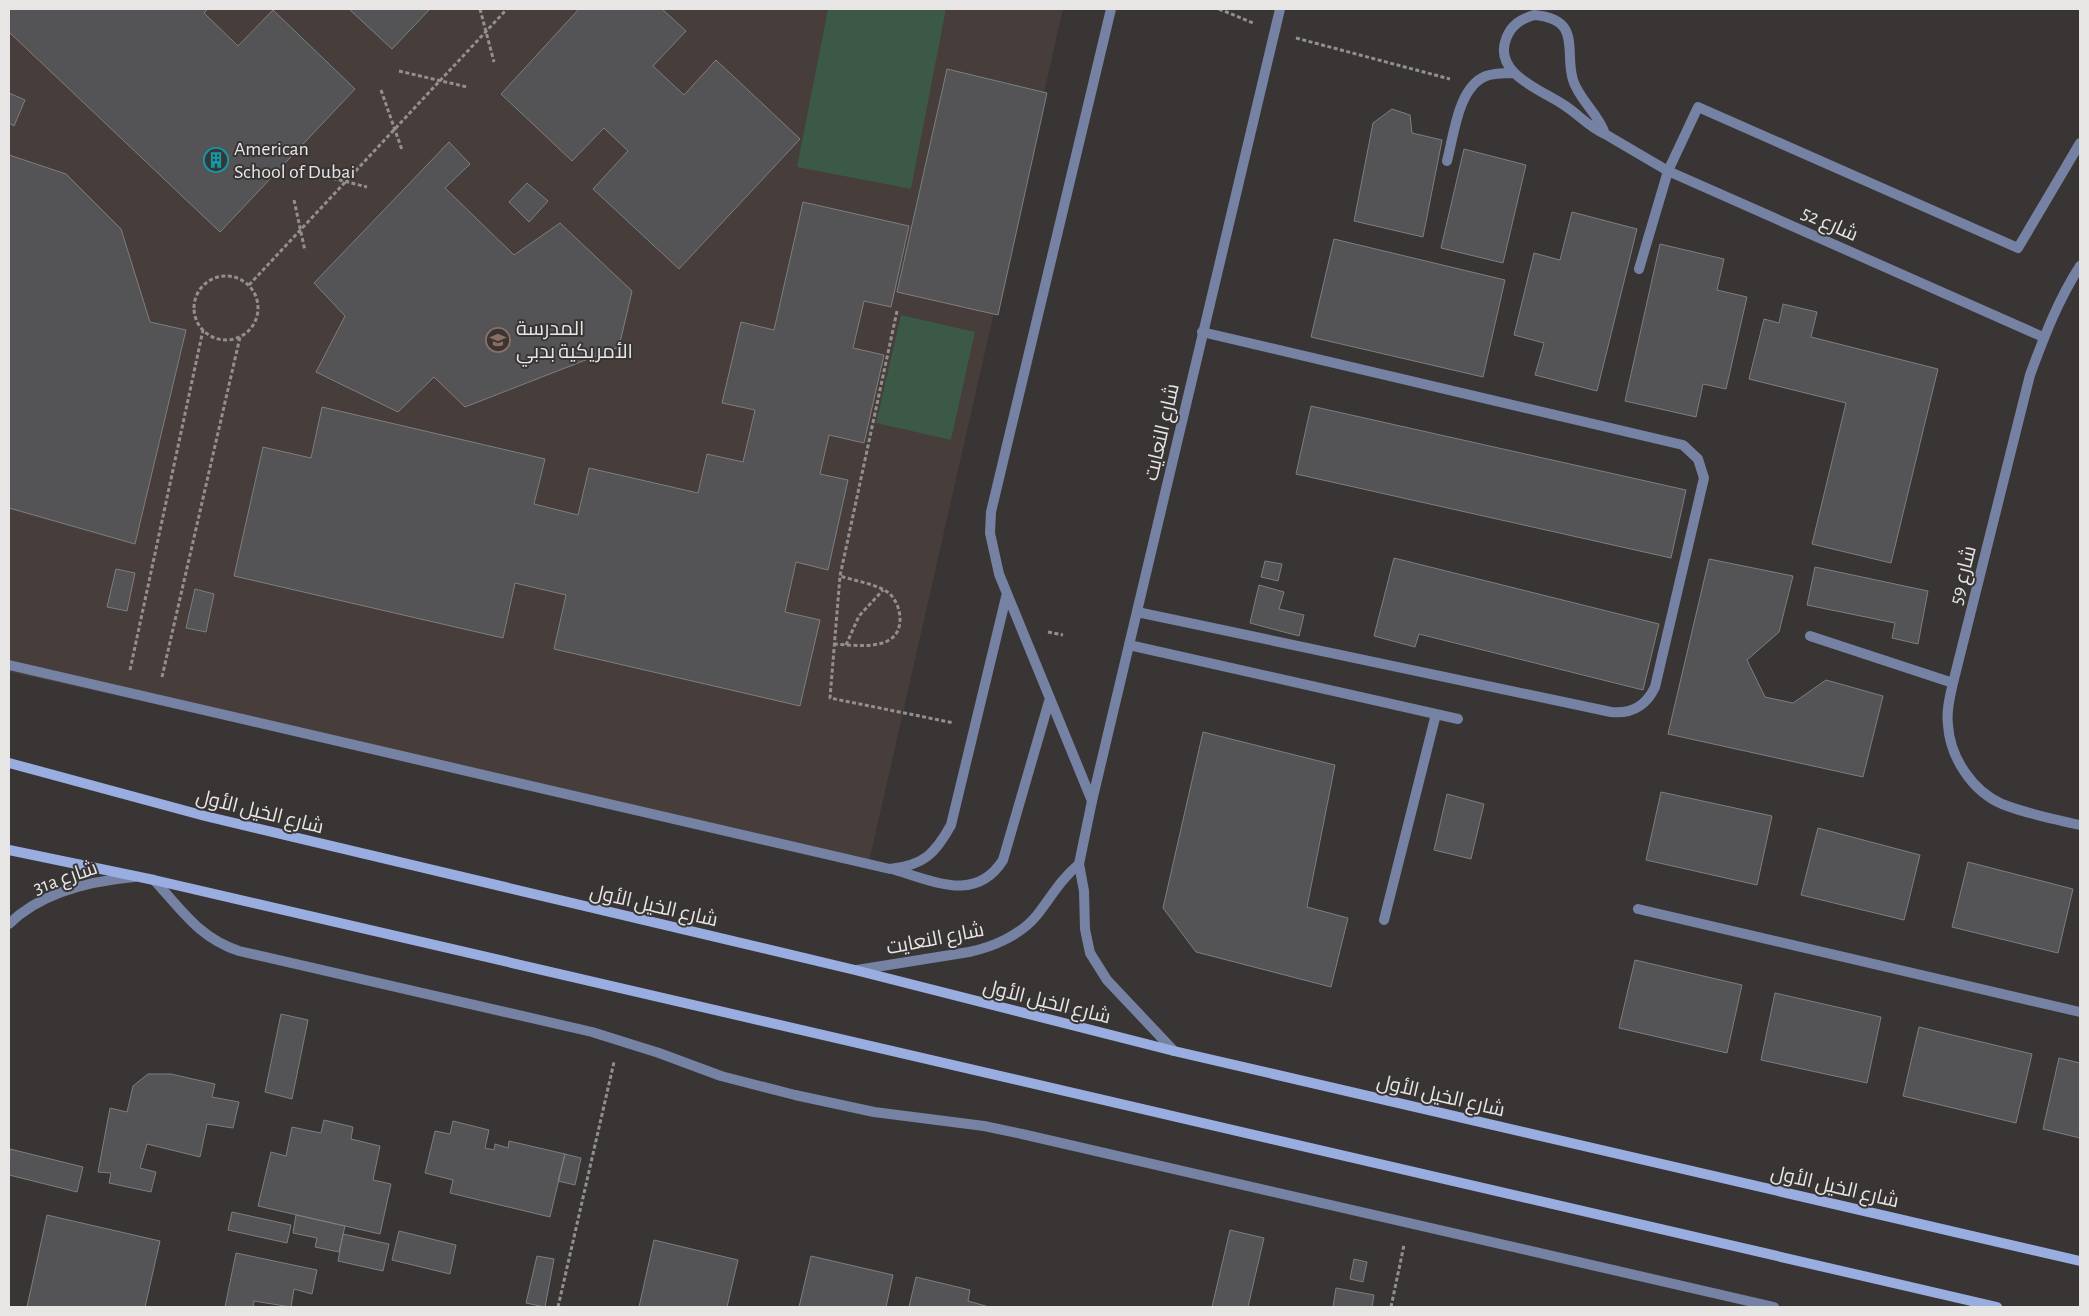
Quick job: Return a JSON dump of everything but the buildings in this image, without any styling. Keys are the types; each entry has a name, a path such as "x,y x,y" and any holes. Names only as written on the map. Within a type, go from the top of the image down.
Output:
{"main road":[{"name":"شارع الخيل الأول","path":"9,763 205,816 855,970 1174,1051 2080,1261"},
{"path":"9,850 154,880 1997,1307"}],"street":[{"path":"1092,801 1007,593 994,554 990,534 991,512 1111,9"},
{"name":"شارع النعايت","path":"1174,1051 1107,980 1095,963 1090,953 1085,929 1084,891 1079,864 1092,801 1202,332 1280,9"},
{"path":"1447,161 1462,102 1472,86 1488,75 1513,73 1507,64 1504,43 1512,28 1524,18 1534,16 1546,16 1555,21 1569,38 1573,80 1606,134"},
{"name":"شارع 52","path":"1513,73 1523,81 1563,104 1596,130 1668,171 2044,337"},
{"path":"1639,269 1668,171 1698,106 2018,248 2080,144"},
{"name":"شارع 59","path":"2080,266 2058,305 2030,375 1949,700 1948,725 1952,749 1963,771 1980,790 2000,803 2024,812 2080,824"},
{"path":"1137,612 1288,645 1622,713 1633,711 1650,698 1655,687 1702,488 1704,478 1702,468 1692,451 1684,445 1202,332"},
{"path":"890,869 920,862 939,846 951,825 1007,593"},
{"path":"1810,636 1953,683"},
{"path":"1129,645 1458,719"},
{"path":"9,666 961,887 980,882 997,869 1003,860 1050,698"},
{"path":"1384,920 1436,714"},
{"name":"شارع النعايت","path":"855,970 969,952 1006,939 1036,917 1060,883 1079,864"},
{"name":"31a شارع","path":"9,924 33,906 82,885 110,879 138,877"},
{"path":"154,880 201,932 239,952 620,1040 721,1076 821,1101 874,1112 984,1126 1022,1134 1774,1307"},
{"path":"1638,909 2080,1012"}],"path":[{"path":"480,9 494,62"},
{"path":"249,285 507,9"},
{"path":"1219,9 1275,32 1472,86"},
{"path":"399,71 467,87"},
{"path":"381,90 402,150"},
{"path":"320,175 367,187"},
{"path":"294,200 305,251"},
{"path":"218,276 235,277 249,285 257,298 258,313 252,327 240,337 227,340 214,338 203,330 195,315 195,298 203,284 218,276"},
{"path":"897,311 840,576 830,698 975,728"},
{"path":"125,693 203,330"},
{"path":"156,700 240,337"},
{"path":"834,644 870,647 881,644 893,637 899,627 900,619 898,608 891,596 884,590 840,576"},
{"path":"846,645 859,616 884,590"},
{"path":"1025,638 1046,632 1063,635"},
{"path":"558,1307 620,1040"},
{"path":"1391,1307 1409,1222"}],"shaded area":[{"name":"المدرسة الأمريكية بدبي","path":"9,9 1063,9 869,862 9,672"}],"green space":[{"path":"828,9 946,9 911,189 797,167"},
{"path":"901,315 975,332 951,440 876,423"}],"place":[{"name":"American School of Dubai","path":"216,160"},
{"name":"المدرسة الأمريكية بدبي","path":"498,340"}]}
